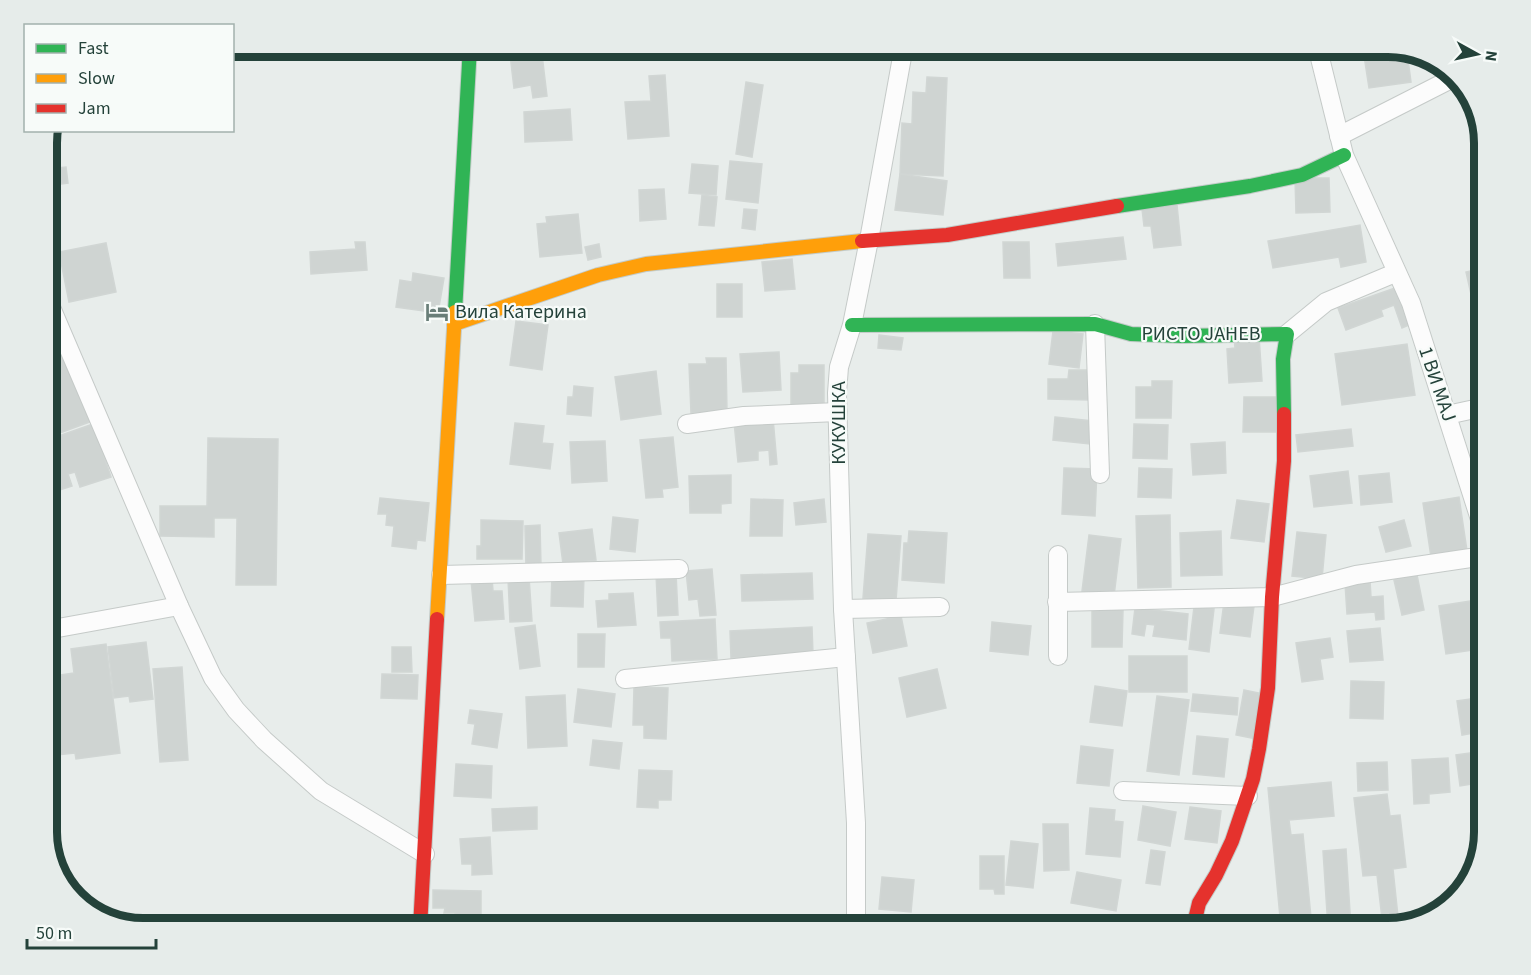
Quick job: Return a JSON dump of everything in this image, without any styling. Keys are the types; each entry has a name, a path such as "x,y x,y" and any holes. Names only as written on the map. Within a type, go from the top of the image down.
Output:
{"street":[{"path":"421,918 469,57"},
{"name":"КУКУШКА","path":"856,918 856,823 843,609 839,367 852,325 902,57"},
{"name":"1 ВИ МАЈ","path":"1320,57 1344,155 1395,273 1411,303 1474,500"},
{"path":"1339,136 1447,81"},
{"path":"454,324 598,275 646,264 821,244 947,235 1250,186 1302,175 1344,155"},
{"path":"1287,334 1326,302 1395,273"},
{"path":"57,321 179,606 213,678 236,710 264,740 321,791 425,854"},
{"path":"1095,324 1100,474"},
{"name":"РИСТО ЈАНЕВ","path":"852,325 1095,324 1131,334 1182,336 1287,334 1283,359 1284,460 1272,597 1268,688 1259,750 1248,796 1232,841 1216,875 1199,903 1195,918"},
{"path":"1447,415 1474,409"},
{"path":"687,424 744,417 838,412"},
{"path":"1058,555 1058,656"},
{"path":"1057,602 1272,597 1356,574 1474,557"},
{"path":"441,575 680,569"},
{"path":"57,628 179,606"},
{"path":"843,609 940,607"},
{"path":"626,678 846,657"},
{"path":"1123,791 1248,796"}],"building":[{"path":"510,57 542,57 547,96 533,98 531,85 514,88"},
{"path":"1364,57 1408,60 1411,82 1369,88"},
{"path":"665,75 669,136 628,139 625,102 651,101 649,76"},
{"path":"927,77 947,78 943,176 900,174 902,123 912,124 913,92 926,93"},
{"path":"746,82 763,85 752,157 736,154"},
{"path":"570,109 572,140 525,142 524,112"},
{"path":"730,161 762,164 758,203 726,199"},
{"path":"692,164 718,166 716,195 689,193"},
{"path":"66,167 68,183 57,185 57,168"},
{"path":"900,174 947,181 943,215 895,210"},
{"path":"1295,178 1329,178 1330,212 1296,213"},
{"path":"664,189 666,219 640,221 639,190"},
{"path":"702,195 717,197 714,226 699,225"},
{"path":"1177,205 1181,245 1154,248 1151,226 1144,226 1142,209"},
{"path":"744,209 757,210 755,230 742,228"},
{"path":"578,214 582,253 540,257 537,224 547,223 546,217"},
{"path":"1360,225 1366,262 1341,267 1339,257 1273,268 1268,241"},
{"path":"1123,237 1126,259 1058,266 1056,244"},
{"path":"355,242 365,242 367,270 311,274 310,252 356,249"},
{"path":"1003,242 1029,242 1030,278 1004,278"},
{"path":"106,243 116,292 69,302 59,252"},
{"path":"599,244 601,257 588,260 585,247"},
{"path":"792,259 795,289 765,291 762,262"},
{"path":"1474,270 1473,303 1466,272"},
{"path":"413,273 444,278 438,313 396,307 400,280 412,282"},
{"path":"717,284 742,284 742,317 717,317"},
{"path":"1398,287 1411,324 1402,328 1394,305 1381,310 1383,316 1346,330 1338,308"},
{"path":"516,321 548,325 542,370 510,365"},
{"path":"1053,331 1083,334 1079,368 1049,364"},
{"path":"879,335 903,338 901,350 878,348"},
{"path":"1259,336 1262,381 1229,383 1227,349 1235,348 1234,337"},
{"path":"65,344 95,420 57,434 57,388 59,387 57,347"},
{"path":"1407,344 1415,395 1342,405 1335,354"},
{"path":"779,352 781,390 743,392 740,354"},
{"path":"706,358 726,358 727,412 691,413 689,364 707,364"},
{"path":"799,365 824,365 824,408 791,407 791,373 799,373"},
{"path":"1069,370 1089,370 1089,400 1048,399 1048,379 1068,379"},
{"path":"656,371 661,414 621,420 615,377"},
{"path":"1152,381 1172,381 1171,418 1136,418 1136,387 1152,387"},
{"path":"574,386 593,388 591,416 567,414 568,397 573,397"},
{"path":"1244,397 1278,397 1278,432 1243,432"},
{"path":"1055,417 1093,421 1090,444 1053,440"},
{"path":"773,418 777,464 770,465 769,450 758,451 758,460 738,462 734,422"},
{"path":"515,423 544,426 542,443 553,444 550,469 510,464"},
{"path":"93,424 111,477 80,487 75,472 68,474 72,486 57,491 57,437"},
{"path":"1134,424 1168,425 1167,459 1133,458"},
{"path":"1351,429 1353,446 1298,452 1296,435"},
{"path":"673,437 678,487 662,489 663,497 646,498 640,440"},
{"path":"208,438 278,439 276,585 236,585 237,518 214,518 214,537 160,536 160,506 207,506"},
{"path":"605,441 607,481 572,483 570,442"},
{"path":"1225,442 1226,473 1193,475 1191,444"},
{"path":"1064,468 1097,469 1095,516 1062,514"},
{"path":"1139,468 1172,469 1171,498 1138,497"},
{"path":"1348,471 1352,503 1314,507 1310,476"},
{"path":"1389,473 1392,502 1361,505 1359,476"},
{"path":"731,475 731,503 721,504 721,513 690,513 689,476"},
{"path":"1459,497 1467,551 1431,557 1423,503"},
{"path":"380,498 429,503 425,541 417,540 416,549 392,546 394,526 386,525 387,514 378,514"},
{"path":"751,499 783,500 782,536 750,536"},
{"path":"824,499 826,522 796,525 794,503"},
{"path":"1237,500 1269,504 1264,542 1231,538"},
{"path":"1170,515 1171,587 1138,588 1136,516"},
{"path":"613,517 638,520 635,552 610,549"},
{"path":"481,520 523,521 522,559 477,559 477,546 481,546"},
{"path":"1404,520 1411,546 1386,552 1379,527"},
{"path":"540,525 541,566 526,567 525,526"},
{"path":"592,529 596,560 563,564 559,533"},
{"path":"909,531 947,533 944,583 902,580 904,543 908,543"},
{"path":"1221,531 1222,575 1181,576 1180,533"},
{"path":"1297,532 1326,535 1322,579 1292,576"},
{"path":"868,534 901,536 896,600 863,598"},
{"path":"1089,535 1121,539 1114,596 1082,591"},
{"path":"712,569 716,615 700,616 698,599 689,600 686,571"},
{"path":"676,573 678,615 658,616 656,574"},
{"path":"812,573 813,599 742,601 741,575"},
{"path":"552,574 584,575 583,607 551,606"},
{"path":"1417,575 1424,610 1402,615 1394,580"},
{"path":"529,577 532,621 510,622 508,578"},
{"path":"492,578 493,591 502,591 504,619 475,621 471,580"},
{"path":"1370,581 1371,597 1383,596 1384,619 1376,620 1375,612 1347,614 1345,583"},
{"path":"633,593 636,625 598,627 596,601 609,600 609,594"},
{"path":"1474,601 1474,650 1446,654 1439,606"},
{"path":"1224,602 1254,606 1250,637 1220,633"},
{"path":"1194,607 1214,609 1209,652 1189,649"},
{"path":"1135,608 1188,614 1186,640 1153,636 1155,625 1146,624 1144,636 1132,634"},
{"path":"1092,610 1123,610 1122,647 1092,647"},
{"path":"901,616 907,646 873,653 867,623"},
{"path":"715,619 717,659 672,661 671,638 661,638 660,622"},
{"path":"992,622 1031,626 1028,655 990,651"},
{"path":"535,625 540,666 520,669 515,628"},
{"path":"812,627 813,654 731,658 730,631"},
{"path":"1380,628 1383,660 1350,662 1347,631"},
{"path":"578,634 605,634 604,667 578,667"},
{"path":"1330,638 1333,657 1320,659 1323,679 1302,682 1296,643"},
{"path":"146,642 153,699 130,702 129,696 114,698 108,647"},
{"path":"106,644 120,753 76,759 75,753 57,755 57,676 74,673 71,649"},
{"path":"392,647 411,647 412,672 392,672"},
{"path":"1129,656 1187,656 1187,692 1129,692"},
{"path":"182,667 188,760 160,762 153,669"},
{"path":"937,669 946,708 907,717 899,678"},
{"path":"382,674 418,675 417,699 381,698"},
{"path":"1351,681 1384,682 1383,719 1350,718"},
{"path":"1095,686 1127,691 1122,726 1090,722"},
{"path":"634,687 668,688 666,739 644,738 644,725 633,725"},
{"path":"578,689 615,694 611,727 574,722"},
{"path":"1244,690 1264,694 1257,739 1236,735"},
{"path":"1193,694 1238,698 1237,715 1191,711"},
{"path":"565,695 567,746 528,748 526,697"},
{"path":"1157,696 1189,700 1179,775 1147,771"},
{"path":"1474,698 1474,733 1462,735 1457,701"},
{"path":"470,710 502,714 497,748 472,744 475,724 468,723"},
{"path":"1197,736 1228,739 1224,777 1193,774"},
{"path":"593,740 622,743 619,769 590,765"},
{"path":"1081,746 1113,750 1109,786 1077,783"},
{"path":"1474,752 1474,784 1460,786 1456,755"},
{"path":"1448,758 1450,792 1429,794 1429,803 1414,804 1412,760"},
{"path":"1387,762 1388,790 1358,791 1357,763"},
{"path":"456,764 492,766 491,798 454,796"},
{"path":"639,770 672,771 671,800 658,800 658,808 637,807"},
{"path":"1331,782 1334,816 1289,820 1291,835 1303,834 1311,918 1280,918 1268,788"},
{"path":"1387,794 1390,816 1400,815 1406,867 1393,869 1398,917 1382,918 1377,875 1363,876 1354,798"},
{"path":"1143,806 1176,812 1170,846 1138,840"},
{"path":"537,807 537,829 493,831 492,809"},
{"path":"1190,807 1221,811 1217,843 1185,839"},
{"path":"1090,808 1115,810 1114,821 1123,822 1120,857 1086,854"},
{"path":"1043,824 1068,824 1069,870 1044,871"},
{"path":"490,837 492,874 472,875 472,864 462,864 460,839"},
{"path":"1011,841 1038,844 1033,888 1006,885"},
{"path":"1346,849 1350,918 1327,918 1323,851"},
{"path":"1151,850 1165,852 1160,885 1146,883"},
{"path":"980,856 1004,856 1004,894 995,894 994,889 980,889"},
{"path":"1077,872 1121,880 1116,911 1071,903"},
{"path":"882,877 914,880 911,912 879,909"},
{"path":"433,890 481,891 481,918 455,918 455,913 444,913 445,908 433,908"}],"traffic: fast":[{"path":"455,312 469,57"},
{"path":"1117,206 1250,186 1302,175 1344,155"},
{"path":"852,325 1095,324 1131,334 1182,336 1287,334 1283,359 1284,414"}],"traffic: slow":[{"path":"454,324 598,275 646,264 862,241"},
{"path":"437,619 455,312"}],"traffic: jam":[{"path":"862,241 947,235 1117,206"},
{"path":"1195,918 1199,903 1216,875 1232,841 1253,779 1259,749 1268,688 1272,597 1284,461 1284,414"},
{"path":"421,918 437,619"}],"place":[{"name":"Вила Катерина","path":"437,312"}]}
